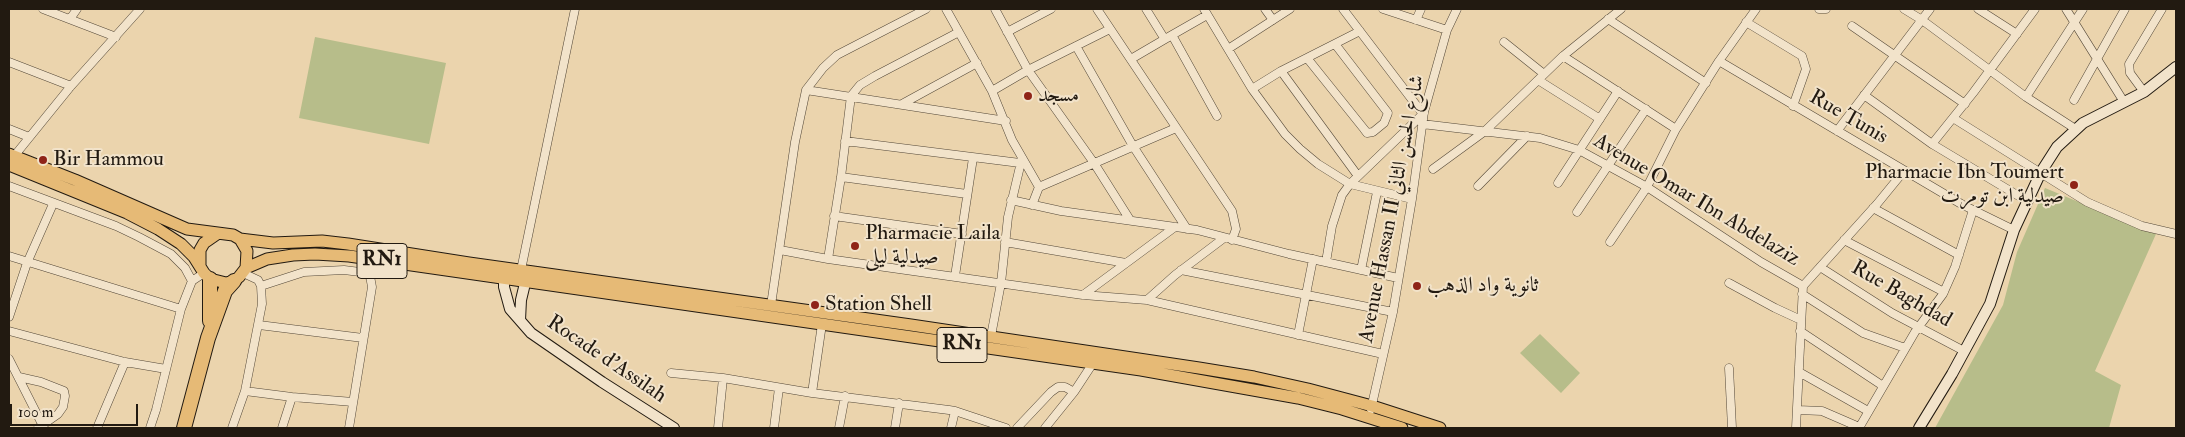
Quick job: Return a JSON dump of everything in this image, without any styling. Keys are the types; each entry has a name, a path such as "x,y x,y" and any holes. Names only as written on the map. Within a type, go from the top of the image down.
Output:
{"highway":[{"path":"205,273 208,338"},
{"path":"184,428 208,338 225,291 241,274"}],"main road":[{"name":"RN1","path":"10,159 75,180 175,225 194,231 217,234 225,233 240,239 273,243 331,242 504,273 525,282 1093,363 1254,389 1326,405 1402,428"},
{"path":"10,159 158,229 180,244 205,273"},
{"path":"205,273 200,250 210,238 217,234"},
{"path":"240,239 247,251 241,274"},
{"name":"RN1","path":"205,273 226,283 268,259 316,254 504,273 524,270 991,336 1254,377 1372,406 1440,428"}],"street":[{"path":"43,9 116,37"},
{"path":"70,19 77,9"},
{"path":"10,159 71,86 140,9"},
{"path":"524,270 575,9"},
{"path":"771,305 795,142 806,90 823,68 837,55 926,9"},
{"path":"946,9 992,91 1021,161 1039,187"},
{"path":"995,9 1028,70 1094,163 1130,220"},
{"path":"1007,32 1039,11 1051,9"},
{"path":"1097,9 1232,211 1236,229 1228,238 1181,270 1146,300"},
{"path":"1146,9 1164,38"},
{"path":"1266,9 1273,20"},
{"path":"1228,49 1290,9"},
{"path":"1326,262 1332,226 1342,195 1358,176 1424,114 1343,9"},
{"path":"1383,9 1447,30"},
{"path":"1416,20 1421,9"},
{"name":"Avenue Hassan II شارع الحسن الثاني","path":"1368,417 1393,312 1424,114 1447,30 1457,9"},
{"path":"1433,169 1485,131 1564,56 1621,9"},
{"path":"1819,9 1826,9"},
{"path":"1904,9 1922,20 2026,97 2074,128"},
{"path":"1837,131 1930,9"},
{"path":"1978,9 2017,34"},
{"path":"1932,144 2035,9"},
{"path":"2066,9 2124,102"},
{"path":"2026,97 2083,9"},
{"path":"2074,100 2124,9"},
{"path":"2144,92 2130,74 2129,64 2162,9"},
{"path":"1131,59 1206,12 1252,89 1285,134 1318,164 1350,184 1412,199"},
{"path":"1610,242 1646,187 1676,129 1750,14 1802,56 1806,68 1793,106"},
{"path":"1608,18 1706,83"},
{"path":"1852,26 1895,54 1964,104"},
{"path":"992,91 1028,70 1110,29"},
{"path":"1252,89 1281,71 1360,31"},
{"path":"828,259 851,96 860,85 875,76 960,32"},
{"path":"1172,35 1218,116"},
{"path":"1504,42 1541,77 1600,119"},
{"path":"1307,58 1367,132 1373,132 1384,123 1388,113 1335,44"},
{"path":"1076,46 1134,146 1188,229"},
{"path":"1564,56 1676,129"},
{"name":"Rue Tunis","path":"1719,61 1904,171 1973,210 2014,230"},
{"path":"9,62 71,86"},
{"path":"902,104 977,63"},
{"path":"1919,428 1990,304 2014,230 2041,172 2056,147 2074,128 2144,92 2176,67"},
{"path":"1281,71 1358,176"},
{"path":"806,90 1006,121"},
{"path":"1558,183 1618,91"},
{"path":"1864,95 1932,144 2027,201"},
{"path":"1577,212 1646,109"},
{"path":"1952,118 2087,202 2142,226 2176,234"},
{"name":"Avenue Omar Ibn Abdelaziz","path":"1422,124 1527,136 1579,150 1646,187 1754,257 1863,333 1905,348"},
{"path":"1032,205 1039,187 1176,128"},
{"path":"9,129 29,137"},
{"path":"1478,186 1527,136"},
{"path":"845,141 973,158 1021,161"},
{"path":"955,276 973,158"},
{"path":"991,336 1001,283 1011,200 1021,161"},
{"path":"1796,428 1802,290 1904,171"},
{"path":"841,177 967,194"},
{"path":"9,186 116,226 171,254 185,268 192,281"},
{"path":"1361,270 1378,192"},
{"path":"1011,200 1061,211 1188,229 1398,278"},
{"path":"9,317 27,263 53,204"},
{"path":"1873,208 1959,255"},
{"path":"1798,410 1822,411 1859,428 1905,348 1944,292 1959,255 1973,210"},
{"path":"834,216 962,234"},
{"path":"1083,294 1175,227"},
{"path":"1844,240 1944,292"},
{"path":"1005,242 1126,263"},
{"path":"780,250 828,259 1001,283 1146,300 1383,354"},
{"path":"9,256 181,310"},
{"path":"1298,335 1313,259"},
{"name":"Rue Baghdad","path":"1820,268 1892,313 1964,351"},
{"path":"261,286 304,272 344,270 366,273 372,279 349,428"},
{"name":"Rocade d'Assilah","path":"520,320 521,300 525,282 524,270"},
{"path":"1181,270 1393,312"},
{"path":"150,428 181,310 192,281 205,273"},
{"name":"Rocade d'Assilah","path":"504,273 510,309 536,336 674,428"},
{"path":"232,428 245,390 262,304 261,286 258,280 241,274"},
{"path":"1729,283 1801,320"},
{"path":"259,324 362,338"},
{"path":"812,393 822,324"},
{"path":"9,331 126,362 166,369"},
{"path":"1800,331 1883,386"},
{"path":"1045,428 1074,392 1100,352"},
{"path":"9,359 42,428 63,407 66,396 64,391 41,382 19,377"},
{"path":"97,428 126,362"},
{"path":"1729,368 1732,428"},
{"path":"1799,372 1868,411"},
{"path":"671,373 723,378 812,393 955,411 1006,428"},
{"path":"718,428 723,378"},
{"path":"1018,428 1051,392 1064,387 1074,392"},
{"path":"774,428 779,388"},
{"path":"245,390 292,397 353,402"},
{"path":"839,428 846,396"},
{"path":"282,428 292,397"},
{"path":"895,428 899,403"},
{"path":"951,428 955,411"}],"green space":[{"path":"315,37 446,63 429,144 299,118"},
{"path":"2045,188 2156,234 2095,371 2121,385 2109,428 1935,428 2003,305 2017,252"},
{"path":"1540,334 1580,373 1561,393 1520,353"}],"place":[{"name":"مسجد","path":"1028,96"},
{"name":"Bir Hammou","path":"43,160"},
{"name":"Pharmacie Ibn Toumert صيدلية ابن تومرت","path":"2074,185"},
{"name":"Pharmacie Laila صيدلية ليلى","path":"855,246"},
{"name":"ثانوية واد الذهب","path":"1417,286"},
{"name":"Station Shell","path":"815,305"}]}
